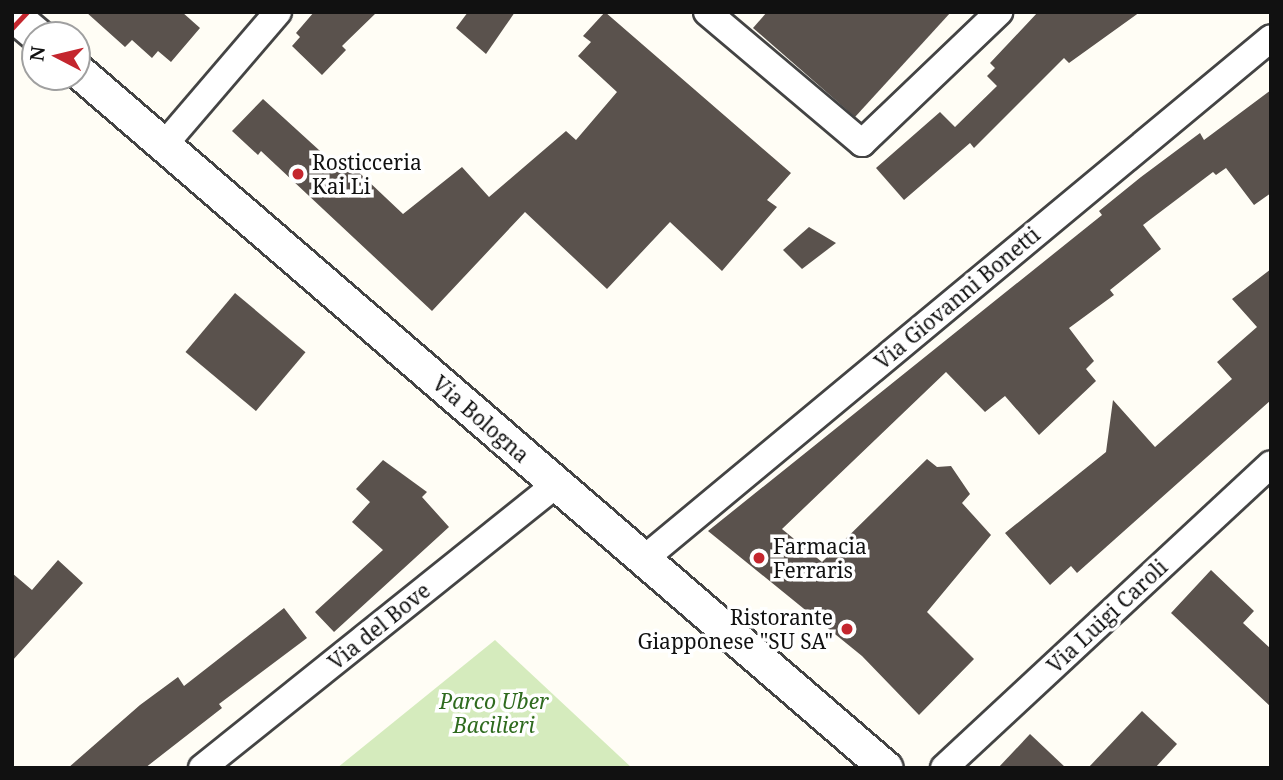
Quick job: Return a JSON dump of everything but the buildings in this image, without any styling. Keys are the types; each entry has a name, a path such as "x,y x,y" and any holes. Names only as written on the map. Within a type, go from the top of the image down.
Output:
{"street":[{"path":"164,145 278,12"},
{"path":"707,12 862,143 999,12"},
{"name":"Via Giovanni Bonetti","path":"643,559 1271,38"},
{"name":"Via Bologna","path":"91,82 886,768"},
{"name":"Via Luigi Caroli","path":"944,768 1271,464"},
{"name":"Via del Bove","path":"202,768 556,484"}],"green space":[{"name":"Parco Uber Bacilieri","path":"495,640 632,768 337,768"}],"railway":[{"path":"12,28 27,12"}],"place":[{"name":"Rosticceria Kai Li","path":"298,174"},
{"name":"Farmacia Ferraris","path":"759,558"},
{"name":"Ristorante Giapponese \"SU SA\"","path":"847,629"}]}
